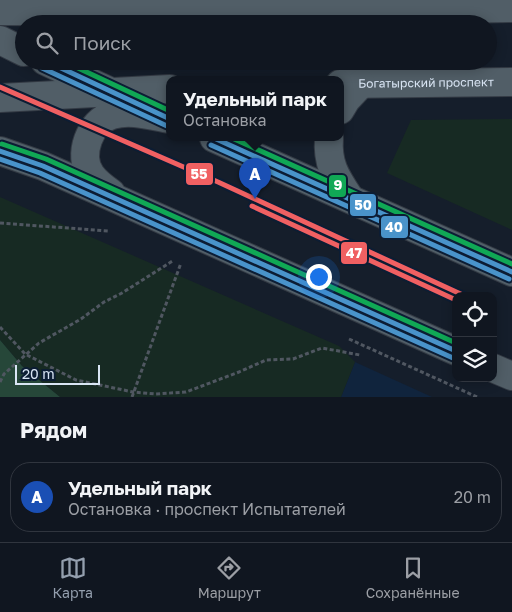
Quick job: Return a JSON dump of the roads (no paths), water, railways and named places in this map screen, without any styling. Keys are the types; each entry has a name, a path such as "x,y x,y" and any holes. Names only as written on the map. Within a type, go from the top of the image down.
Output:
{"main road":[{"path":"0,11 246,13 512,8"},
{"path":"0,40 15,48"},
{"path":"63,70 166,117"},
{"name":"Богатырский проспект","path":"351,84 512,82"},
{"path":"344,103 351,84"},
{"path":"0,98 166,89"},
{"path":"122,202 90,174 85,158 88,142 98,122 113,114 132,113 166,118"},
{"path":"221,141 349,197 512,272"},
{"path":"330,141 328,153 334,174 349,197"},
{"path":"0,151 43,166 452,349"},
{"path":"497,370 512,376"}],"place":[{"name":"Удельный парк","path":"255,199"}]}
